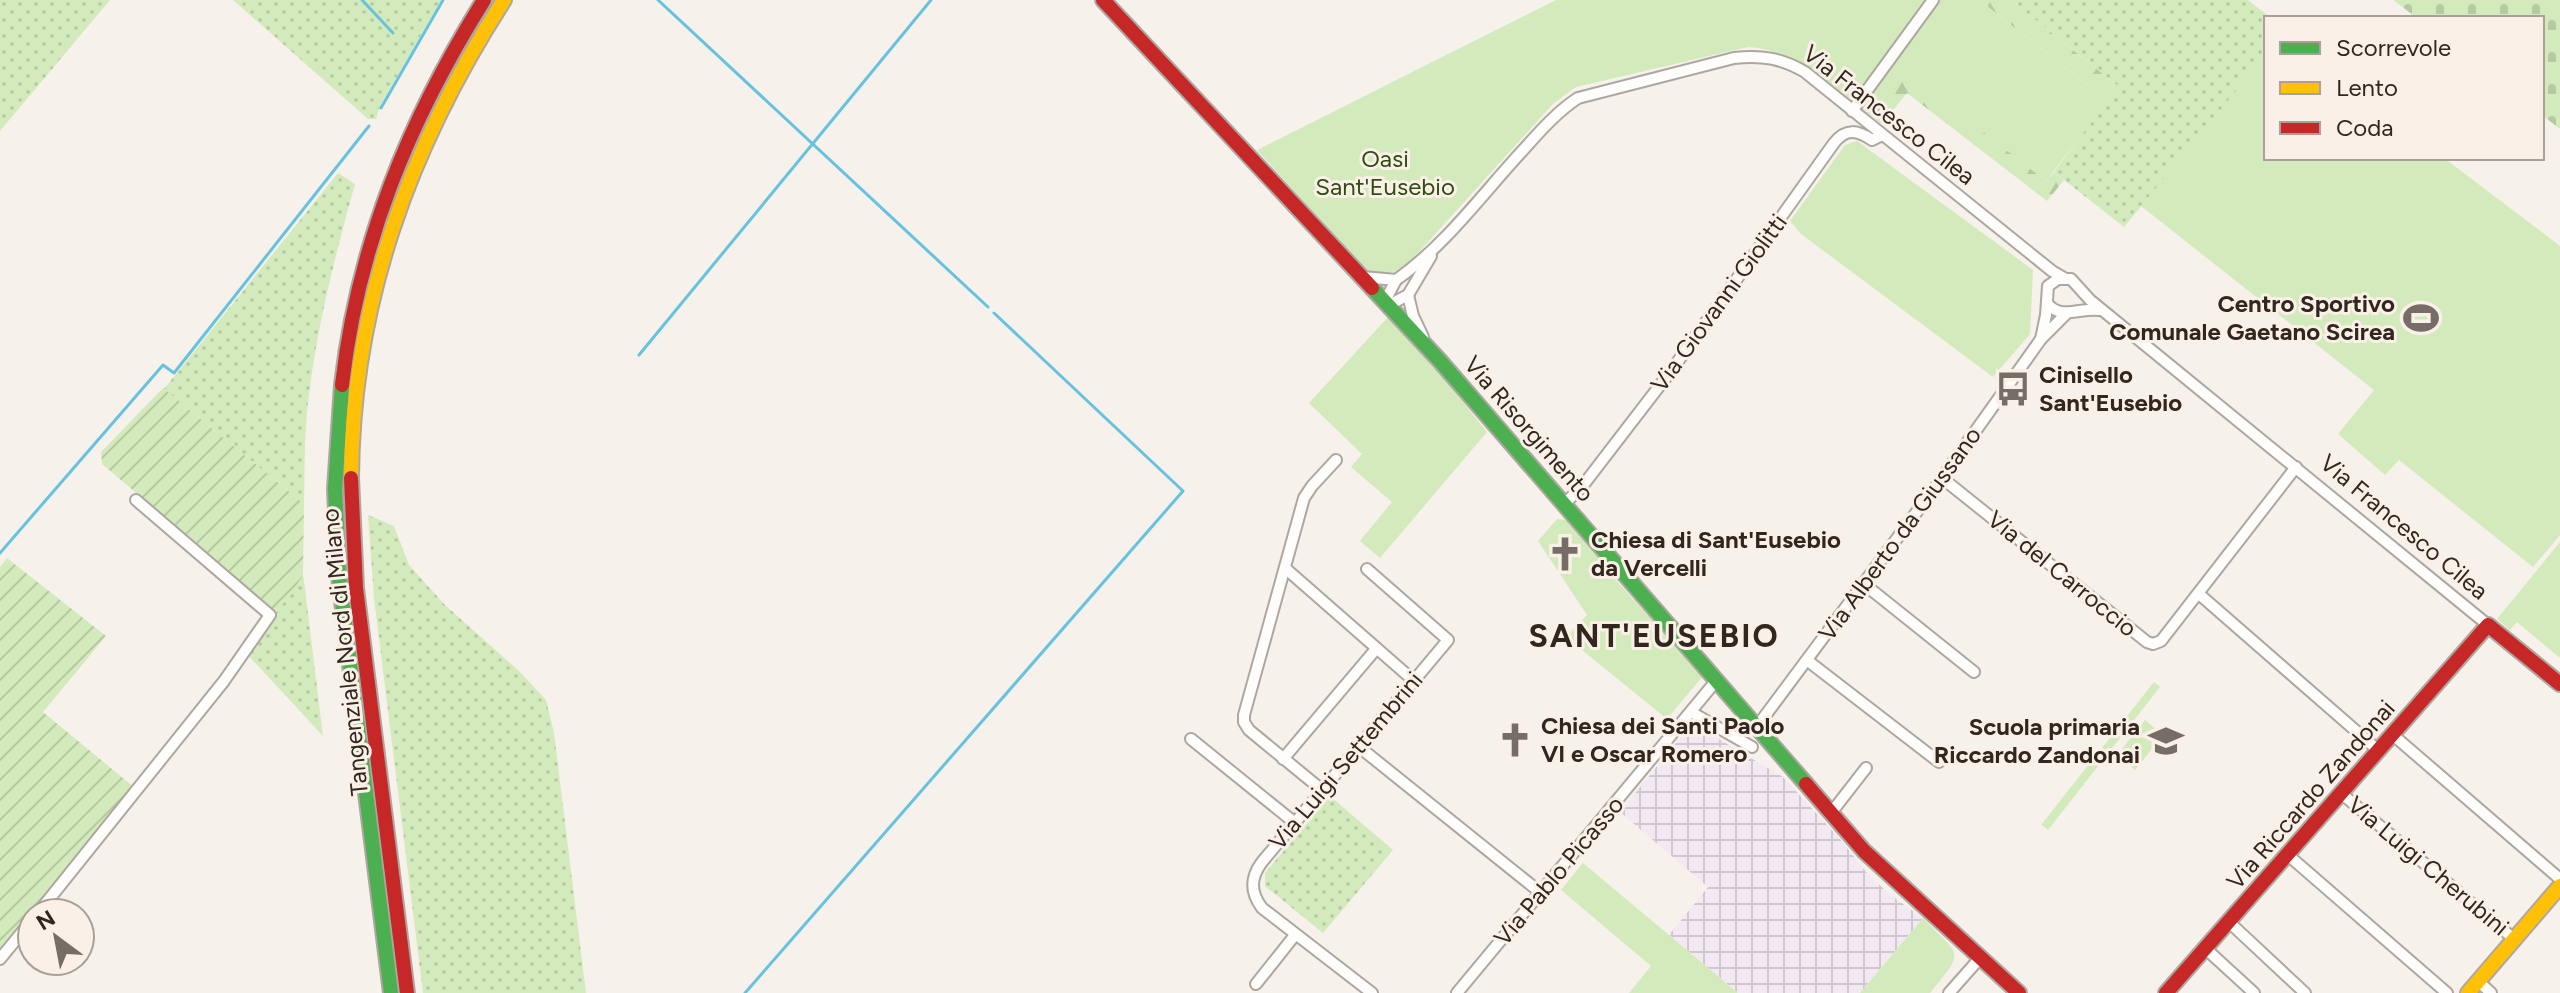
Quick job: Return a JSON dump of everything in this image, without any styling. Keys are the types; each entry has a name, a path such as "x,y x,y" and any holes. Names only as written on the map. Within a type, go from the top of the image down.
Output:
{"main road":[{"path":"465,29 474,0"},
{"name":"Tangenziale Nord di Milano","path":"391,993 340,582 335,492 337,428 353,313 379,215 417,119 484,0"},
{"name":"Tangenziale Nord di Milano","path":"407,993 354,558 351,482 356,394 373,295 406,186 453,83 504,0"},
{"name":"Via Risorgimento","path":"1103,0 1429,349 1756,728 1884,871 2019,993"},
{"name":"Via Francesco Cilea","path":"2488,625 2560,684"},
{"name":"Via Riccardo Zandonai","path":"2166,993 2488,625"},
{"path":"2468,993 2560,886"}],"street":[{"path":"1852,111 1933,0"},
{"name":"Via Francesco Cilea","path":"1387,303 1396,280 1433,251 1560,112 1589,93 1734,58 1760,56 1790,63 2064,278"},
{"name":"Via Giovanni Giolitti","path":"1565,503 1581,488 1671,371 1840,136 1851,131 1872,140 1882,135"},
{"name":"Via Francesco Cilea","path":"1408,295 1433,251"},
{"path":"2036,256 2048,286 2047,303 2058,313 2091,309 2107,313"},
{"path":"1363,277 1396,280"},
{"path":"2048,286 2064,278 2075,282 2081,290 2081,301 2070,312"},
{"name":"Via Francesco Cilea","path":"2081,290 2488,625"},
{"path":"1387,303 1408,295 1413,316 1429,349"},
{"name":"Via Alberto da Giussano","path":"2041,339 2047,303"},
{"name":"Via Alberto da Giussano","path":"1756,728 2041,339 2070,312"},
{"path":"1322,790 1249,730 1244,722 1307,492 1336,460"},
{"name":"Via del Carroccio","path":"1942,478 2153,644 2161,641 2199,594 2296,467"},
{"path":"51,897 224,681 270,615 136,500"},
{"path":"1285,568 1413,680"},
{"name":"Via Luigi Settembrini","path":"1295,935 1262,908 1254,894 1254,872 1448,640 1367,569"},
{"path":"1864,584 1974,672"},
{"path":"2199,594 2379,751"},
{"path":"1283,759 1376,649"},
{"path":"1808,661 1939,762"},
{"name":"Via Pablo Picasso","path":"1457,993 1716,681"},
{"path":"1691,712 1752,747"},
{"path":"2393,735 2560,879"},
{"path":"1191,739 1295,823"},
{"path":"1358,746 1541,893"},
{"path":"1831,813 1866,768"},
{"name":"Via Luigi Cherubini","path":"2342,794 2514,939"},
{"path":"2288,855 2447,993"},
{"path":"2229,922 2305,993"},
{"path":"1256,984 1295,935 1372,993"},
{"path":"0,959 16,940"},
{"path":"2206,949 2254,993"},
{"path":"1949,993 1980,958"},
{"path":"2478,981 2491,993"}],"shaded area":[{"path":"1692,723 1783,777 1866,872 1889,894 1923,918 1860,993 1738,993 1669,935 1708,887 1620,812"}],"green space":[{"path":"0,0 110,0 0,131"},
{"path":"233,0 441,0 380,106 376,119 368,119"},
{"name":"Oasi Sant'Eusebio","path":"1556,0 1979,0 2108,101 2046,181 1904,70 1870,115 1799,62 1748,47 1576,87 1553,104 1409,263 1386,274 1374,273 1362,266 1257,150"},
{"path":"1979,0 2011,0 2119,87 2108,101"},
{"path":"2011,0 2248,0 2268,16 2264,16 2264,57 2124,227 2054,172 2118,86"},
{"path":"2393,0 2560,0 2560,129 2544,117 2544,16 2414,16"},
{"name":"Centro Sportivo Comunale Gaetano Scirea","path":"2264,57 2264,160 2447,160 2560,246 2560,535 2533,567 2399,460 2385,475 2338,434 2374,390 2141,206"},
{"path":"1904,69 2046,181 2054,172 2064,180 2047,201 1907,93 1882,124 1870,115"},
{"path":"1857,141 2033,270 2030,334 1993,377 1801,234 1790,221 1845,145"},
{"path":"338,173 355,184 320,325 310,383 304,504 164,389"},
{"path":"1389,316 1487,432 1380,558 1360,541 1392,502 1351,467 1362,454 1309,403"},
{"path":"163,388 304,504 303,576 277,612 102,464 101,452"},
{"path":"368,515 394,526 409,565 445,605 519,671 546,700 554,733 586,993 423,993 374,598"},
{"path":"1557,519 1568,520 1604,563 1603,566 1703,676 1667,719 1566,637 1587,615 1538,541"},
{"path":"2560,542 2560,658 2517,622 2510,630 2497,619"},
{"path":"7,558 106,636 43,712 135,788 45,897 16,897 16,932 0,951 0,567"},
{"path":"303,576 304,581 323,736 246,653"},
{"path":"2154,682 2160,687 2048,830 2041,825"},
{"path":"2145,720 2163,735 2135,770 2117,755"},
{"path":"1330,796 1393,850 1323,933 1265,886 1265,873"},
{"path":"1583,863 1738,993 1629,993 1651,966 1561,890"},
{"path":"1923,918 1954,954 1950,968 1930,993 1860,993"}],"waterway":[{"path":"362,0 393,33"},
{"path":"381,108 443,0"},
{"path":"658,0 988,307"},
{"path":"639,355 931,0"},
{"path":"0,553 163,365 174,373 369,126"},
{"path":"745,993 1183,491 994,313"}],"traffic: fast":[{"path":"1372,288 1440,361 1806,784"},
{"path":"342,385 335,489 339,577 391,993"}],"traffic: slow":[{"path":"351,478 354,413 362,350 375,288 393,228 441,112 470,55 504,0"},
{"path":"2468,993 2560,886"}],"traffic: jam":[{"path":"342,385 360,282 391,185 432,91 484,0"},
{"path":"1103,0 1372,288"},
{"path":"351,478 356,588 407,993"},
{"path":"2166,993 2488,625 2560,684"},
{"path":"1806,784 1864,851 2019,993"}],"place":[{"name":"Centro Sportivo Comunale Gaetano Scirea","path":"2421,318"},
{"name":"Cinisello Sant'Eusebio","path":"2013,389"},
{"name":"Chiesa di Sant'Eusebio da Vercelli","path":"1565,554"},
{"name":"Chiesa dei Santi Paolo VI e Oscar Romero","path":"1515,740"},
{"name":"Scuola primaria Riccardo Zandonai","path":"2166,741"}],"district":[{"name":"SANT'EUSEBIO","path":"1654,636"}]}
